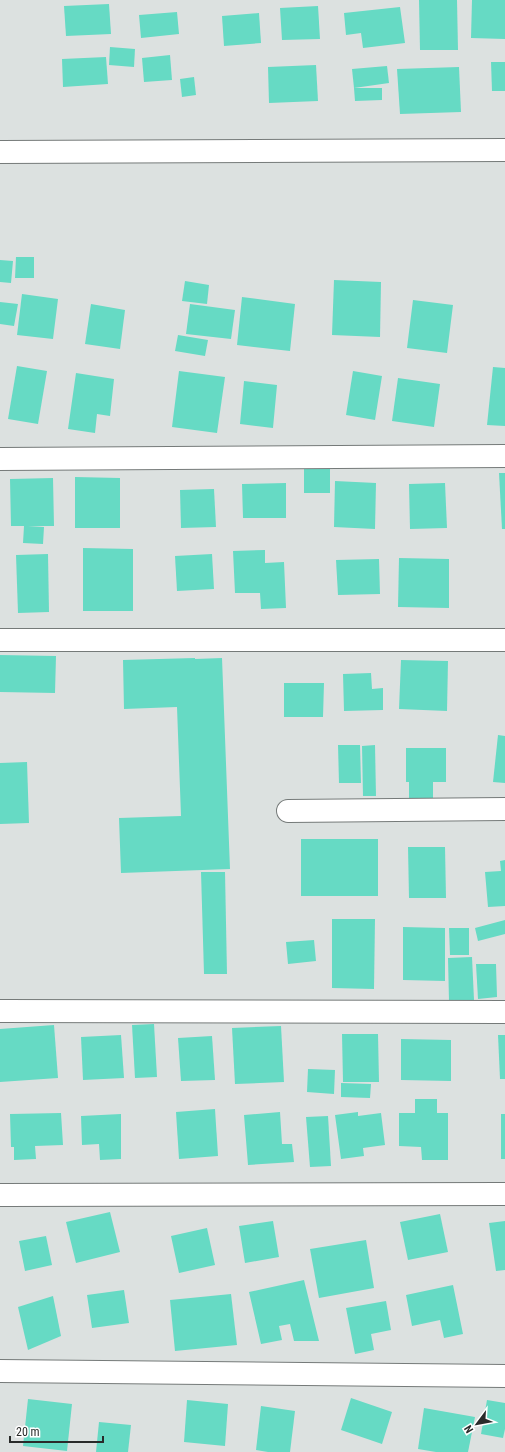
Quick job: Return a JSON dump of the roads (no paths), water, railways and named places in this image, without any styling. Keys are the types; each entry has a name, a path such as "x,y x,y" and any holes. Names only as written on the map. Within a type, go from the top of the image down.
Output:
{"street":[{"path":"0,152 505,150"},
{"path":"0,459 505,456"},
{"path":"0,640 505,640"},
{"path":"288,811 505,809"},
{"path":"0,1011 505,1012"},
{"path":"0,1195 505,1194"},
{"path":"0,1371 505,1376"}]}
